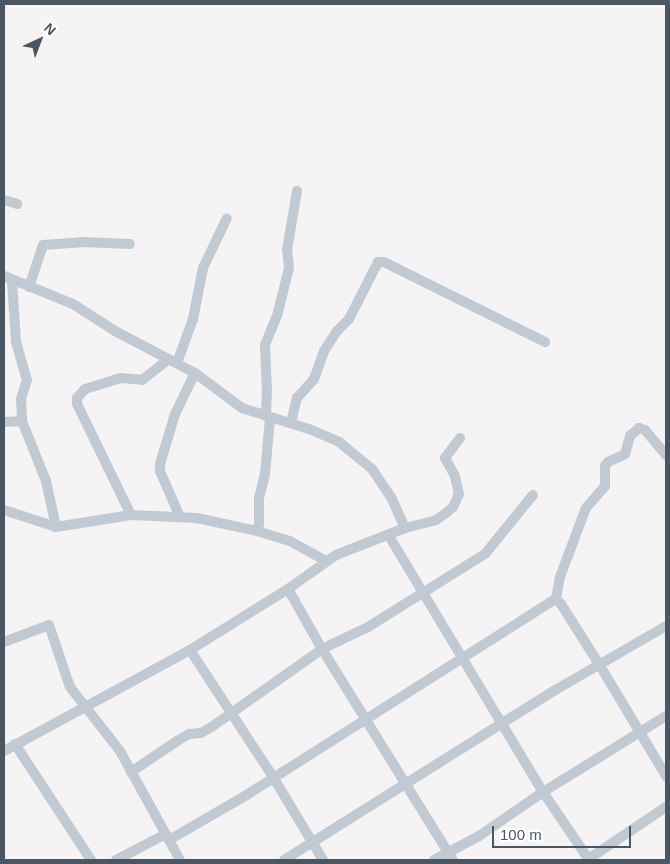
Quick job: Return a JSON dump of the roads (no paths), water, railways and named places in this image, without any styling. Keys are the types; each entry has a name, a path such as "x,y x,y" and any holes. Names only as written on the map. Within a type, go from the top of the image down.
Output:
{"street":[{"path":"257,531 259,524 258,498 265,474 268,417 265,345 278,312 290,265 287,250 297,191"},
{"path":"4,200 17,204"},
{"path":"131,515 77,404 77,398 85,389 121,378 142,380 173,361 193,319 203,268 227,218"},
{"path":"29,287 44,245 82,242 130,244"},
{"path":"291,423 297,398 314,378 324,351 336,331 348,319 378,262 384,262 545,342"},
{"path":"8,278 73,304 115,331 195,373 231,402 252,413 291,423 339,442 372,468 392,499 404,528"},
{"path":"8,278 16,342 27,380 22,399 22,421 46,481 56,527"},
{"path":"180,517 160,471 160,464 175,414 195,373"},
{"path":"4,422 22,421"},
{"path":"116,860 167,837 273,777 556,599 560,577 586,508 605,486 605,466 608,462 625,454 630,436 639,428 645,430 666,455"},
{"path":"4,751 190,650 288,589 326,561 390,536 404,528 436,520 453,507 459,494 458,485 445,458 460,438"},
{"path":"131,772 177,740 189,734 201,733 322,649 368,627 485,554 533,495"},
{"path":"4,510 56,527 131,515 197,518 257,531 290,541 326,561"},
{"path":"390,536 462,659 588,860 666,807"},
{"path":"288,589 322,649 450,856"},
{"path":"556,599 561,604 666,776"},
{"path":"4,642 49,624 70,687 120,751 180,860"},
{"path":"284,860 407,785 598,664 666,626"},
{"path":"190,650 273,777 323,860"},
{"path":"434,860 450,856 544,792 666,716"},
{"path":"15,744 91,860"}]}
